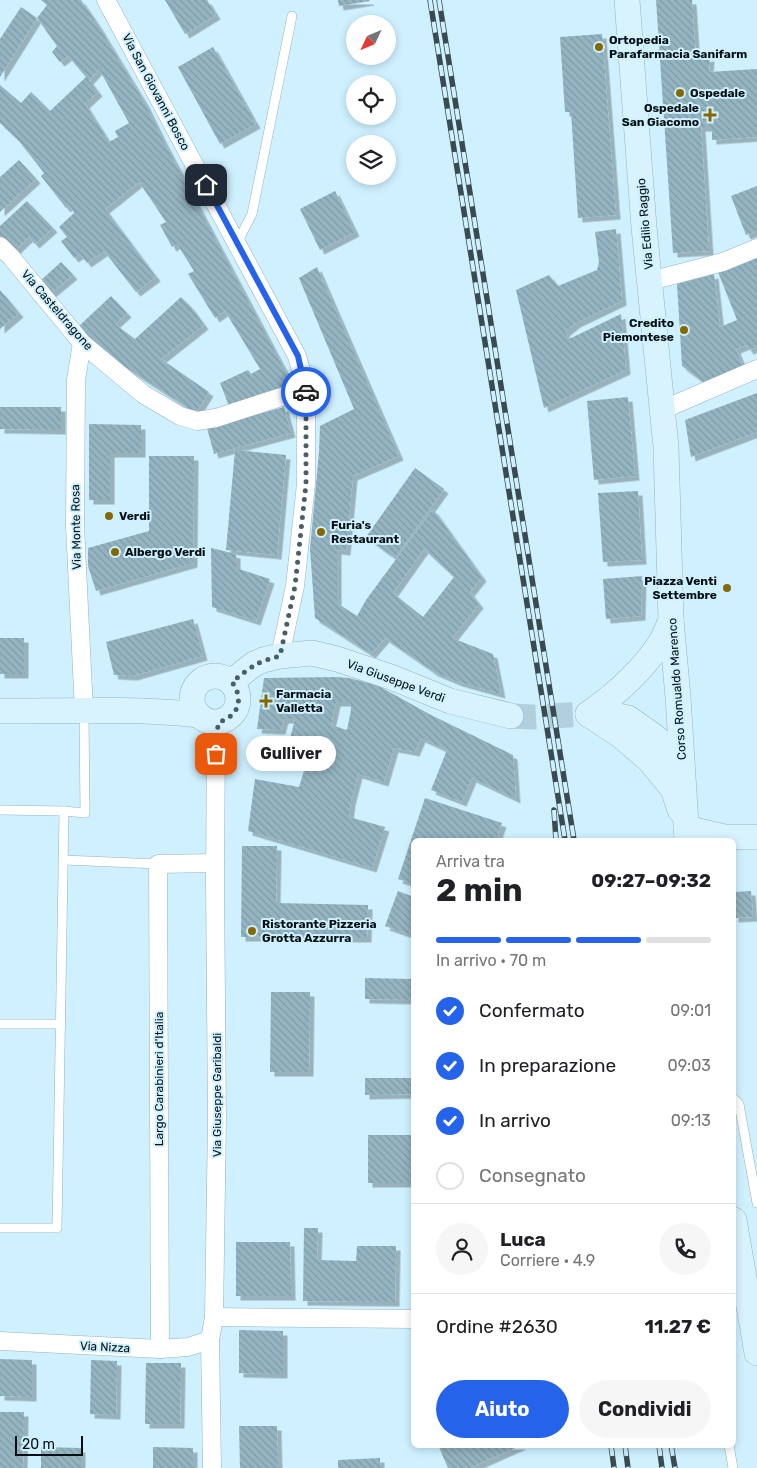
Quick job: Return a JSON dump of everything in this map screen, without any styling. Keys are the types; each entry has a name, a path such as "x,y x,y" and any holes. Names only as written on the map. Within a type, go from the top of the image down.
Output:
{"main road":[{"name":"Via Edilio Raggio","path":"627,0 644,227 666,447"},
{"name":"Corso Romualdo Marenco","path":"666,447 671,620 687,834"},
{"path":"588,714 612,696 642,667 660,644 671,620"},
{"name":"Via Giuseppe Verdi","path":"232,682 254,664 282,648 337,659 392,677 450,701 512,716"},
{"path":"0,711 172,712 204,709 227,719 238,705 238,694 232,682 215,675 201,680 196,686 204,709"},
{"path":"588,714 608,714 628,718 675,754 682,765"},
{"path":"588,714 621,736 649,760 673,789 687,834 757,837"},
{"path":"736,1232 757,1353"}],"street":[{"name":"Via San Giovanni Bosco","path":"106,0 298,356 306,389 306,484 295,586 282,648"},
{"name":"Via Casteldragone","path":"0,246 82,343 143,394 180,416 197,421 216,418 306,389"},
{"path":"650,281 723,262 757,248"},
{"name":"Via Monte Rosa","path":"82,343 76,380 75,526 84,711"},
{"path":"662,410 757,369"},
{"name":"Via Giuseppe Garibaldi","path":"204,709 216,735 217,1119 214,1316 210,1340 212,1468"},
{"path":"158,864 215,863"},
{"name":"Largo Carabinieri d'Italia","path":"158,864 160,1350"},
{"path":"214,1316 411,1319"},
{"name":"Via Nizza","path":"0,1341 160,1350 188,1347 210,1340"}],"lane":[{"path":"236,243 252,214 292,16"},
{"path":"0,810 85,813 84,711"},
{"path":"0,1228 57,1228 64,811"},
{"path":"64,860 158,864"},
{"path":"0,1024 61,1024"},
{"path":"736,1101 739,1104 757,1204"},
{"path":"730,1448 733,1468"}],"building":[{"path":"41,0 81,0 145,103 291,382 231,411 220,383 248,370 251,374 260,369 225,311 215,318 188,274 194,271 177,244 172,247 160,225 166,222 139,182 105,209 156,277 136,292 104,251 87,263 80,254 74,258 61,241 67,237 59,227 74,213 69,205 66,208 41,176 44,173 19,141 0,123 0,85 21,103 31,92 50,111 86,77 68,56 60,62 52,52 57,46 37,18 47,5","holes":["99,69 129,123 115,131 118,137 109,142 85,104 98,92 89,80"]},
{"path":"165,0 207,0 216,15 185,34"},
{"path":"338,0 369,0 370,1 339,6"},
{"name":"Ospedale","path":"656,0 692,0 696,59 710,57 709,72 757,69 757,137 712,140 712,127 701,127 709,251 673,253"},
{"path":"21,7 37,18 0,77 0,39"},
{"path":"602,34 616,215 578,218 571,112 565,112 560,37"},
{"path":"213,47 256,124 220,144 178,67"},
{"path":"19,160 36,179 0,212 0,177"},
{"path":"757,186 757,231 746,235 731,196"},
{"path":"335,191 355,232 320,250 300,209"},
{"path":"27,201 53,228 35,244 29,237 12,253 0,242 0,226"},
{"path":"616,229 622,301 576,323 565,332 569,339 621,314 626,370 544,408 516,290 549,275 558,286 597,270 599,262 595,232"},
{"path":"757,256 757,347 749,350 746,345 736,349 744,369 706,384 682,366 677,284 714,274 720,327 737,320 718,272"},
{"path":"61,262 73,275 50,294 39,282"},
{"path":"317,267 399,456 353,476 346,551 337,550 337,603 357,616 366,600 433,509 482,577 470,592 479,604 452,638 493,654 501,694 458,682 434,672 385,638 371,654 315,618 310,549 320,426 354,409 299,278","holes":["424,549 454,577 423,617 393,593"]},
{"path":"0,290 19,313 0,329"},
{"path":"111,296 127,313 115,324 135,339 181,297 191,307 204,325 161,359 209,392 196,413 107,355 78,327"},
{"path":"757,393 757,432 691,457 685,420"},
{"path":"628,397 635,476 594,480 587,401"},
{"path":"0,407 61,407 61,430 0,429"},
{"path":"284,407 291,433 214,454 207,428"},
{"path":"89,424 141,425 141,453 110,453 110,500 89,500"},
{"path":"235,450 286,455 277,555 226,550"},
{"path":"149,456 194,456 193,563 96,591 88,566 88,548 149,531"},
{"path":"415,468 444,489 395,558 366,537"},
{"path":"638,491 642,560 603,562 598,493"},
{"path":"211,548 236,554 236,568 270,579 256,621 212,607"},
{"path":"642,576 641,616 606,619 603,579"},
{"path":"193,619 203,656 133,676 114,675 106,642"},
{"path":"0,638 24,638 24,674 0,674"},
{"path":"336,677 349,678 377,685 431,715 513,755 516,799 472,778 462,802 431,790 447,750 421,738 415,752 394,748 384,782 358,774 349,817 385,827 372,868 248,831 255,779 299,787 307,761 286,754 295,719 284,719 281,730 257,729 264,678","holes":["336,702 350,702 351,710 347,730 331,725"]},
{"path":"425,798 502,823 497,838 412,838"},
{"path":"411,840 411,883 398,879"},
{"path":"242,846 277,846 276,903 368,905 367,938 241,937"},
{"path":"398,891 411,896 411,935 385,926"},
{"path":"751,891 753,917 736,918 736,892"},
{"path":"365,978 411,979 411,1000 365,999"},
{"path":"271,992 310,992 309,1072 270,1072"},
{"path":"365,1078 411,1078 411,1094 365,1095"},
{"path":"368,1135 411,1135 411,1183 368,1183"},
{"path":"304,1228 318,1228 317,1260 356,1261 357,1246 396,1246 395,1302 303,1301"},
{"path":"236,1242 290,1242 291,1296 236,1296"},
{"path":"239,1330 283,1331 283,1374 239,1373"},
{"path":"0,1359 32,1360 32,1397 0,1396"},
{"path":"91,1360 117,1361 116,1415 90,1414"},
{"path":"146,1363 181,1363 180,1424 145,1424"},
{"path":"0,1412 24,1412 23,1468 0,1468"},
{"path":"239,1426 277,1426 278,1468 240,1468"},
{"path":"41,1447 81,1448 81,1468 41,1468"},
{"path":"153,1447 193,1448 193,1468 153,1468"},
{"path":"439,1448 515,1448 470,1468 448,1468"},
{"path":"380,1458 380,1468 338,1468 338,1460"}],"tunnel":[{"path":"511,716 533,717 588,714"}],"railway":[{"path":"430,0 565,838"},
{"path":"439,0 574,838"},
{"path":"554,810 556,838"},
{"path":"611,1448 614,1468"},
{"path":"625,1448 628,1468"},
{"path":"659,1448 662,1468"},
{"path":"672,1448 675,1468"}],"way so far":[{"path":"216,754 216,735 219,722 232,715 238,705 238,694 232,682 254,664 280,656 295,586 306,484 306,392"}],"place":[{"name":"Ortopedia Parafarmacia Sanifarm","path":"599,47"},
{"name":"Ospedale","path":"680,93"},
{"name":"Ospedale San Giacomo","path":"710,115"},
{"name":"Credito Piemontese","path":"684,330"},
{"name":"Verdi","path":"109,516"},
{"name":"Furia's Restaurant","path":"321,532"},
{"name":"Albergo Verdi","path":"115,552"},
{"name":"Piazza Venti Settembre","path":"727,588"},
{"name":"Farmacia Valletta","path":"266,701"},
{"name":"Gulliver","path":"216,754"},
{"name":"Ristorante Pizzeria Grotta Azzurra","path":"252,931"}],"route":[{"path":"206,185 298,356 306,392"}]}
